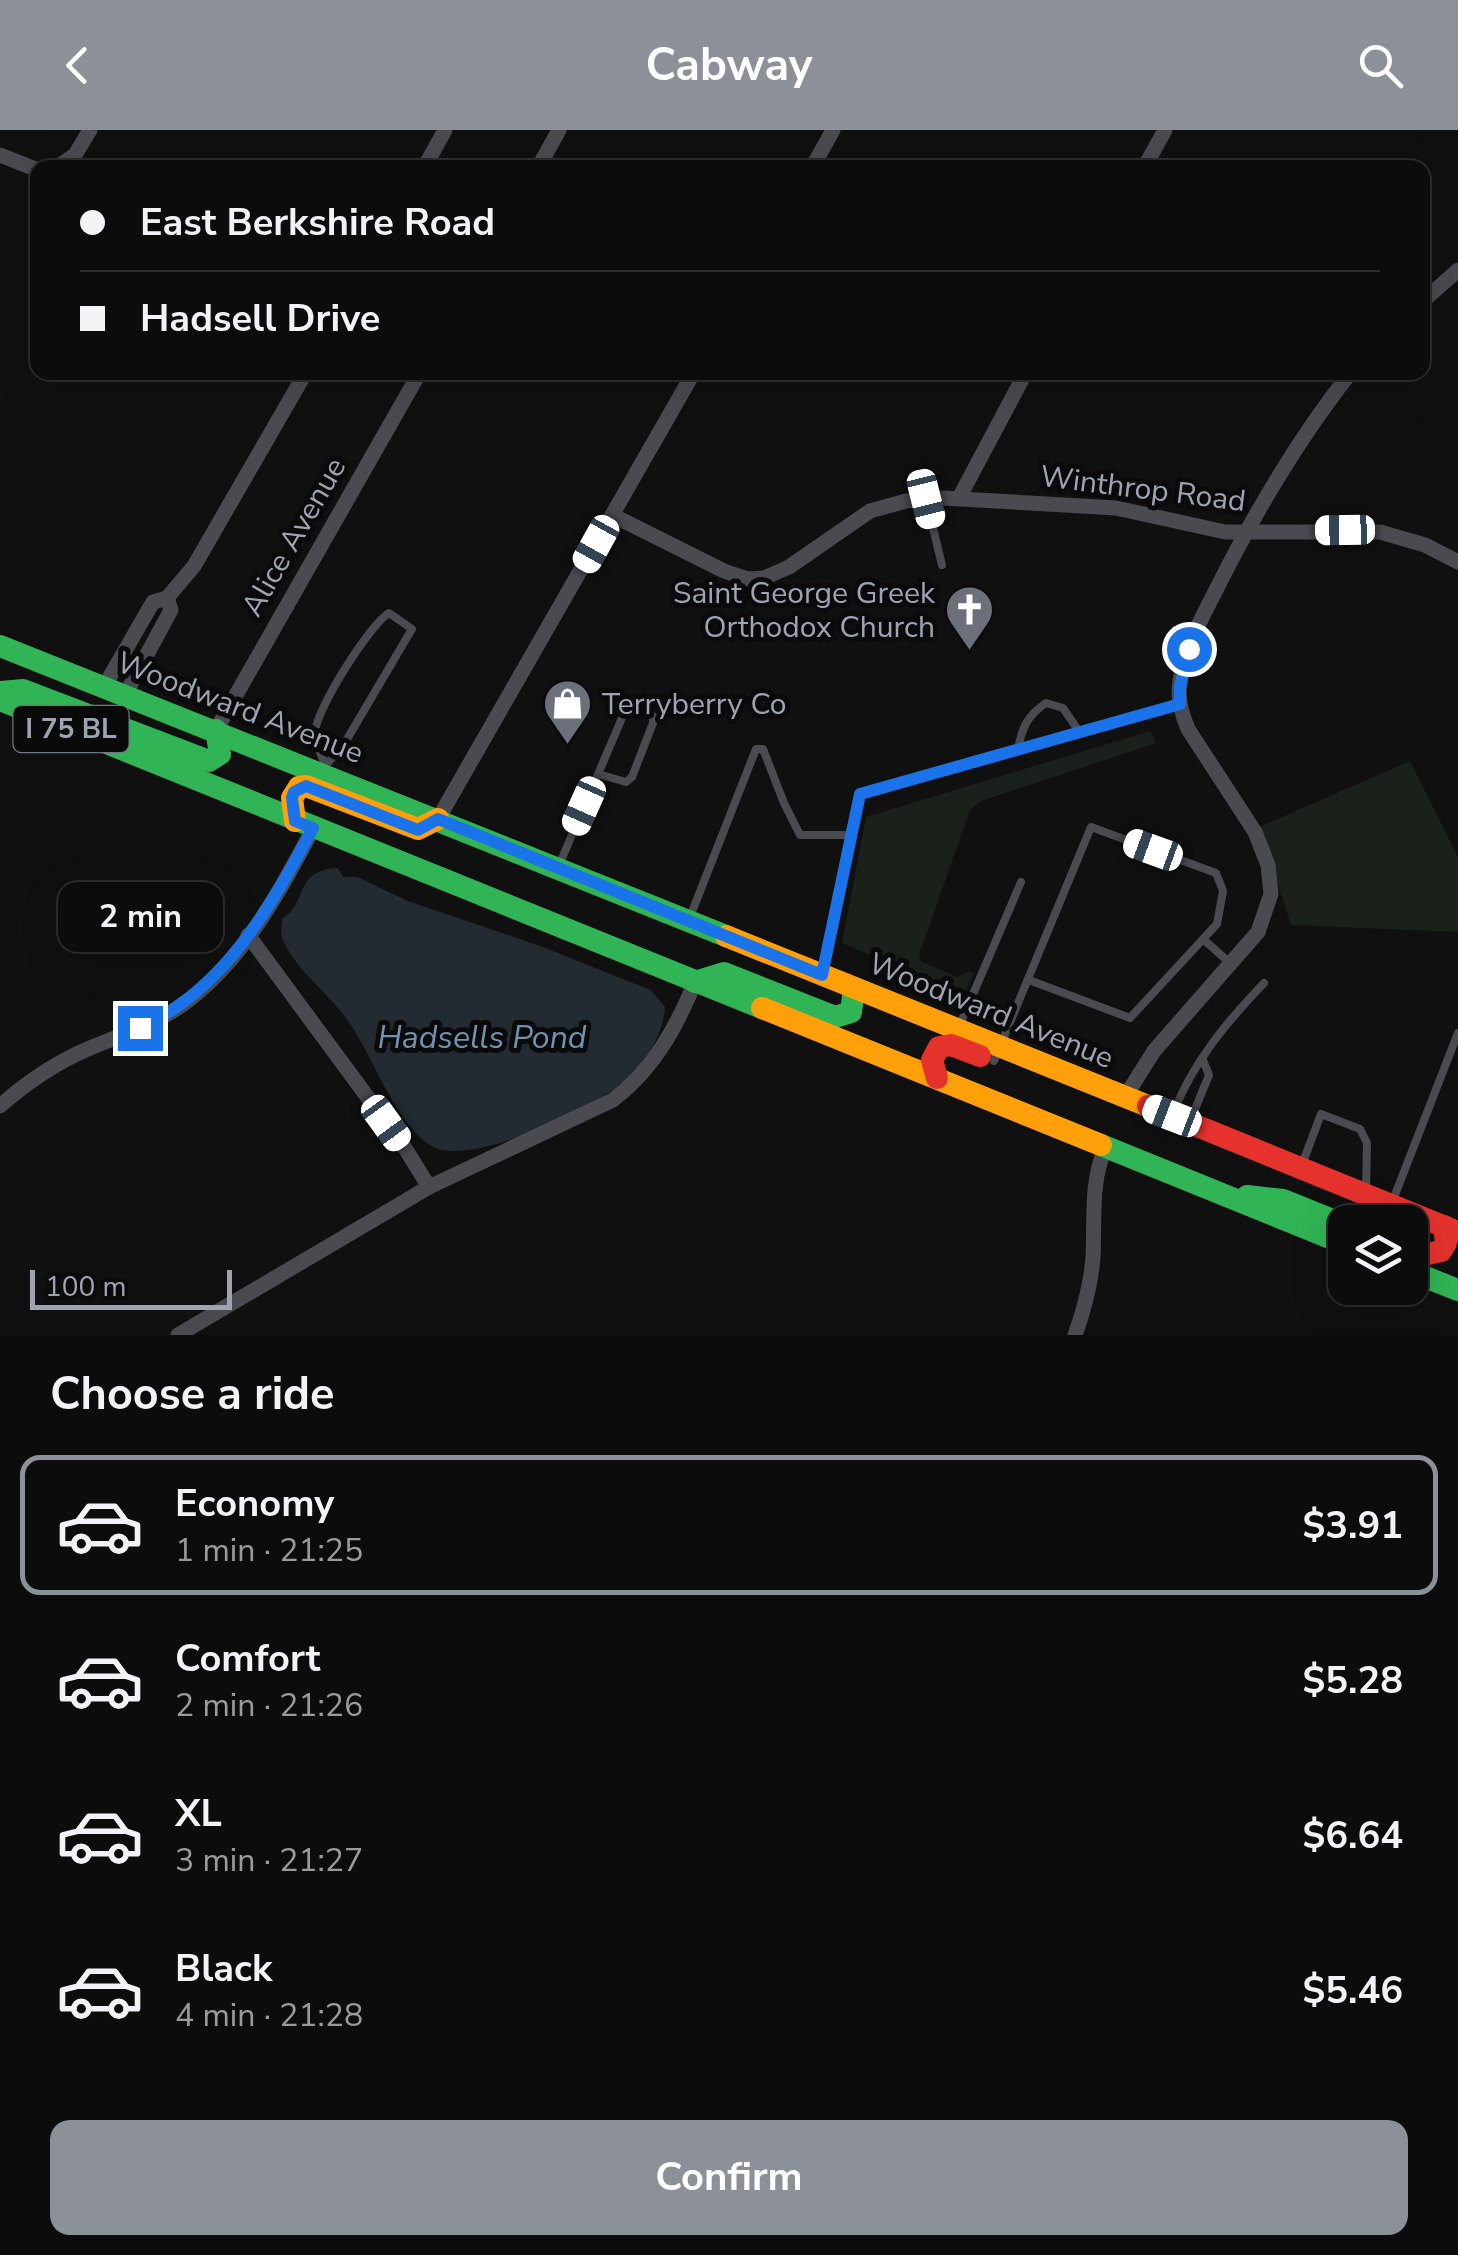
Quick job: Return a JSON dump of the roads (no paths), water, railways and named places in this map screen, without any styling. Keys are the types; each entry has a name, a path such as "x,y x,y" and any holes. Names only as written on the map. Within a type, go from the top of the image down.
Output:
{"main road":[{"name":"Woodward Avenue","path":"0,646 321,775 418,830 438,819 854,988 997,1054 1125,1097 1451,1229"},
{"path":"0,664 83,698 115,691"},
{"path":"0,692 23,690 209,761 220,754 216,730"},
{"name":"I 75 BL","path":"0,700 1328,1237"},
{"path":"304,825 292,798 294,792 321,775"},
{"path":"695,982 724,973 835,1017 851,1012 854,988"},
{"path":"938,1078 932,1060 934,1052 955,1037"},
{"path":"1222,1194 1283,1200 1328,1218"},
{"path":"1428,1254 1442,1251 1451,1229"},
{"path":"1428,1278 1458,1290"}],"street":[{"path":"67,160 90,130"},
{"path":"428,160 445,130"},
{"path":"542,160 559,130"},
{"path":"816,160 833,130"},
{"path":"1148,160 1165,130"},
{"path":"0,155 30,167"},
{"path":"1430,295 1458,270"},
{"path":"115,691 153,602 167,598 194,566 301,380"},
{"name":"Alice Avenue","path":"216,730 415,380"},
{"path":"438,819 689,380"},
{"path":"959,498 1022,380"},
{"path":"1125,1097 1148,1058 1231,964 1265,918 1272,894 1271,879 1254,832 1193,737 1180,704 1180,687 1186,655 1246,530 1345,380"},
{"name":"Winthrop Road","path":"612,515 724,571 757,579 789,567 861,516 896,502 959,498 1116,508 1218,531 1380,532 1425,545 1458,562"},
{"path":"0,1106 62,1062 175,1009 218,974 280,890 304,825"},
{"path":"248,936 405,1148 429,1187"},
{"path":"178,1335 429,1187 586,1116 622,1094 645,1071 666,1041 695,982"},
{"path":"1075,1335 1087,1296 1093,1254 1094,1183 1106,1146"}],"lane":[{"path":"926,499 942,565"},
{"path":"389,613 412,629 321,775 314,735 318,716 366,638 389,613"},
{"path":"1018,748 1030,714 1046,702 1063,708 1078,730"},
{"path":"822,975 860,794 1180,704"},
{"path":"558,868 624,711 632,708 652,716 653,723 632,778 626,782 598,774"},
{"path":"688,921 756,749 763,749 800,835 849,835"},
{"path":"997,1054 1091,827 1216,874 1223,890 1217,924 1130,1018 1029,980"},
{"path":"955,1037 1021,882"},
{"path":"1204,939 1231,964"},
{"path":"1180,1119 1192,1069 1203,1060 1224,1025 1264,983"},
{"path":"1391,1204 1458,1034"},
{"path":"1180,1119 1209,1075 1203,1060"},
{"path":"1448,1060 1458,1064"},
{"path":"1302,1168 1320,1114 1360,1130 1367,1143 1366,1194"}],"water":[{"name":"Hadsells Pond","path":"338,868 343,877 357,877 408,901 543,947 651,990 665,1007 652,1047 626,1080 562,1118 478,1148 436,1148 409,1126 346,1018 296,961 283,940 283,918 296,905 307,881 324,870"}],"place":[{"name":"Saint George Greek Orthodox Church","path":"970,652"},
{"name":"Terryberry Co","path":"567,746"}]}
